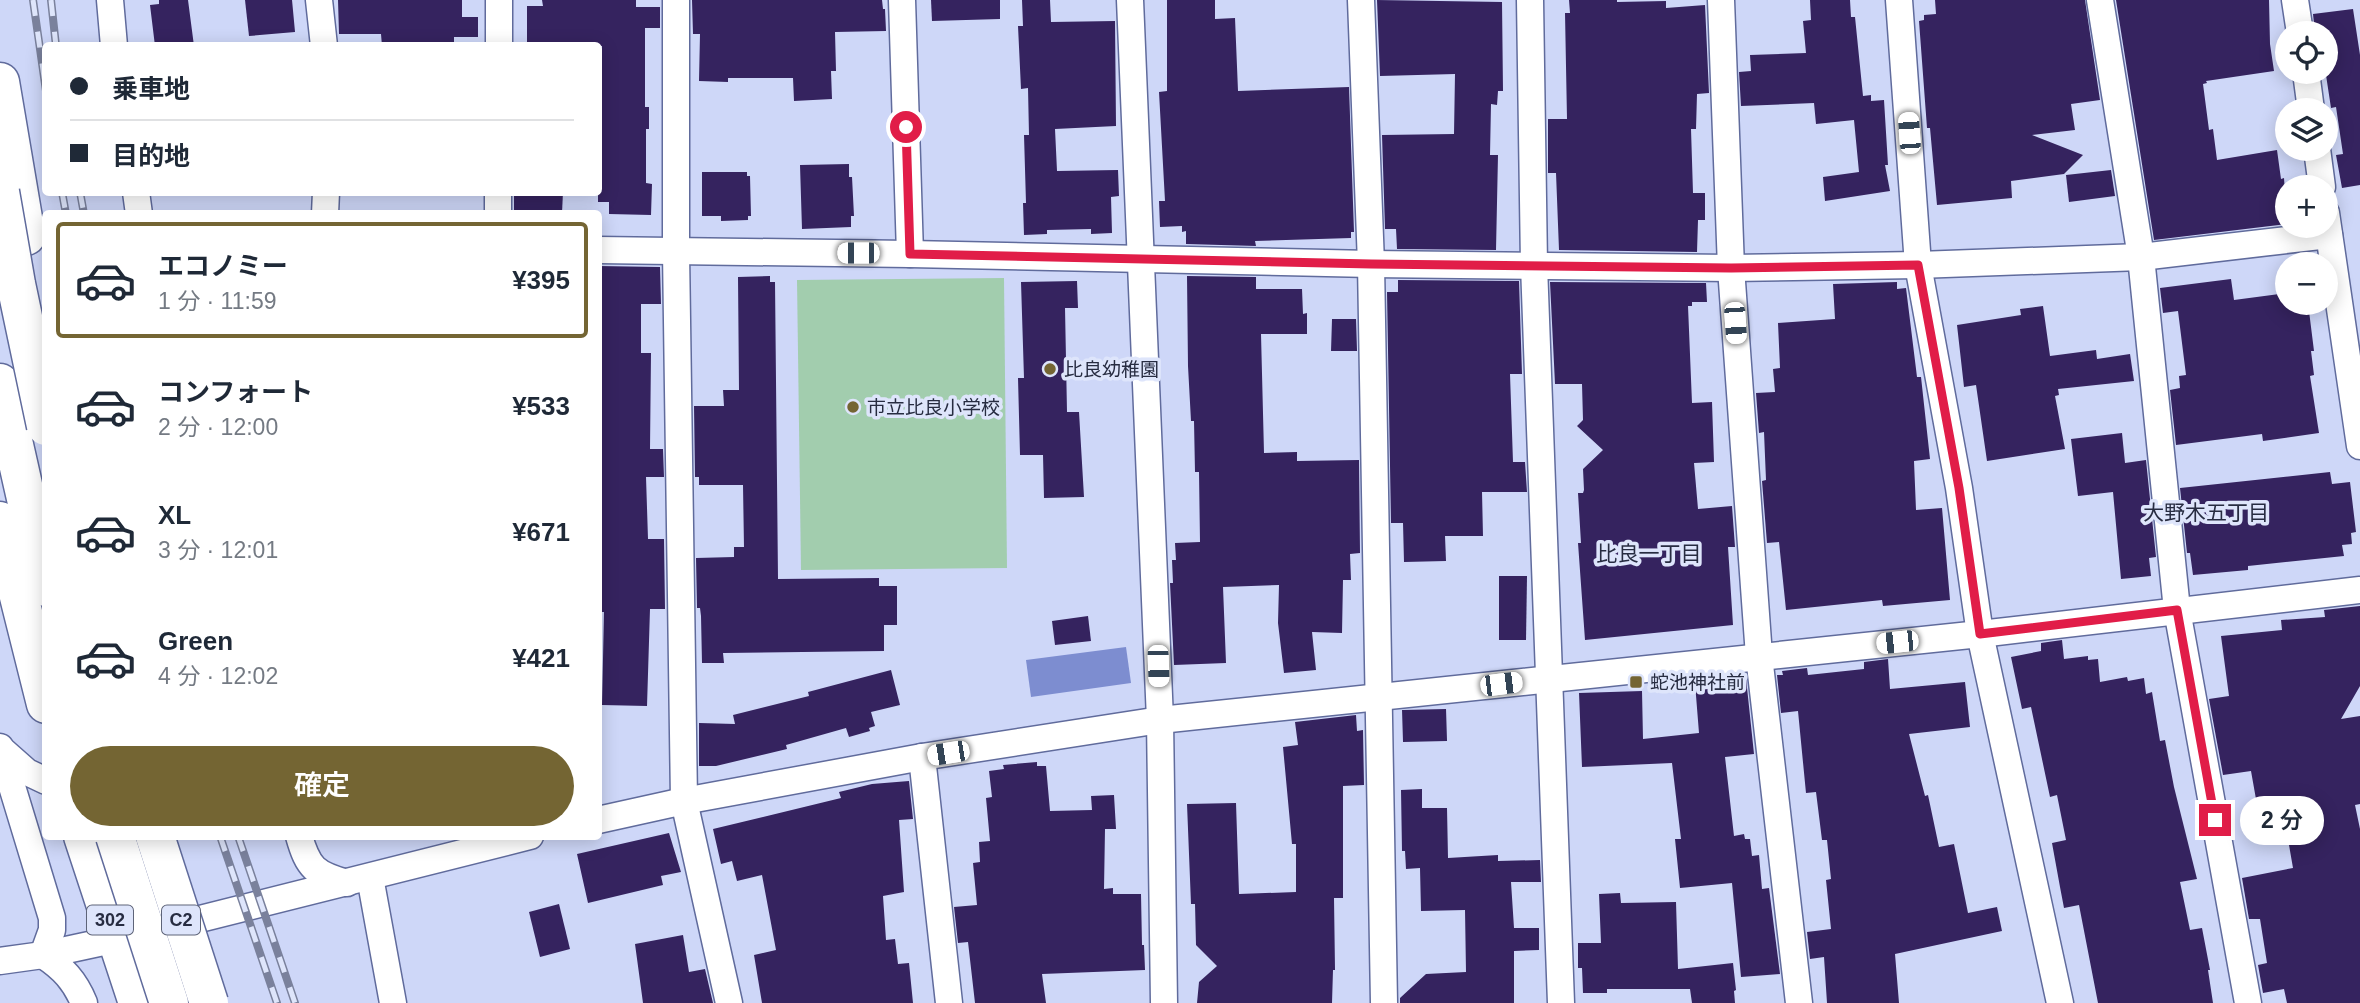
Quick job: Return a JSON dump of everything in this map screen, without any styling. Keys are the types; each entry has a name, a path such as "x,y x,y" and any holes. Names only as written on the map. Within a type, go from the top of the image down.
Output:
{"highway":[{"path":"0,82 42,316"},
{"path":"0,192 42,407"},
{"path":"0,383 42,569"},
{"path":"0,521 42,688"},
{"path":"0,592 27,673 42,705"},
{"name":"302","path":"84,840 138,1003"},
{"path":"108,840 131,887"},
{"name":"C2","path":"116,840 169,1003"},
{"name":"C2","path":"156,840 209,1003"},
{"path":"175,840 228,1003"}],"street":[{"path":"110,0 114,42"},
{"path":"319,0 324,42"},
{"path":"499,0 499,42"},
{"path":"676,0 676,252 684,801 729,1003"},
{"path":"902,0 910,254"},
{"path":"1130,0 1143,260 1160,720 1164,1003"},
{"path":"1361,0 1371,264 1384,1003"},
{"path":"1530,0 1534,265 1561,1003"},
{"path":"1721,0 1731,268 1759,656 1799,1003"},
{"path":"1899,0 1918,265 1959,488 1980,634 2060,1003"},
{"path":"2101,0 2141,257 2177,610 2248,1003"},
{"path":"2295,0 2298,21"},
{"path":"602,250 1731,268 2141,257 2275,233"},
{"path":"2329,238 2360,446"},
{"path":"602,819 684,801 922,757 1160,720 1980,634 2360,590"},
{"path":"0,748 27,772 42,779"},
{"path":"0,748 52,918 52,930 43,955"},
{"path":"922,757 949,1003"},
{"path":"301,840 310,864 325,877 358,880"},
{"path":"0,961 43,955 116,939 514,840"},
{"path":"358,880 393,1003"},
{"path":"43,955 67,974 84,1003"}],"green space":[{"path":"1004,278 1007,568 801,570 797,280"}],"water":[{"path":"1126,647 1131,683 1031,697 1026,660"}],"building":[{"path":"159,0 188,0 193,42 155,42 150,5 159,4"},
{"path":"245,0 292,0 295,32 249,36"},
{"path":"338,0 462,0 462,17 478,17 478,37 454,37 454,42 382,42 381,34 339,34"},
{"path":"542,0 636,0 636,7 660,7 660,28 645,28 645,107 649,107 649,129 646,129 646,183 652,184 651,215 609,214 609,202 598,202 598,196 602,196 602,42 527,42 527,6 543,6"},
{"path":"692,0 882,0 886,31 835,32 836,71 831,71 832,99 794,101 793,78 699,81 700,34 693,34"},
{"path":"931,0 1000,0 1000,19 932,21"},
{"path":"1022,0 1050,0 1051,22 1115,21 1116,126 1055,129 1057,171 1118,170 1119,196 1111,197 1112,233 1091,234 1091,229 1047,230 1047,234 1024,235 1024,135 1029,135 1028,88 1021,89 1018,26 1023,26"},
{"path":"1167,0 1215,0 1215,19 1235,18 1238,91 1349,87 1354,232 1351,232 1351,238 1255,241 1256,246 1186,244 1186,231 1182,232 1182,226 1160,227 1159,201 1165,201 1159,92 1167,91"},
{"path":"1377,0 1502,2 1503,91 1498,91 1497,105 1491,104 1490,155 1498,155 1496,250 1397,249 1396,229 1385,229 1382,135 1454,134 1455,74 1380,76"},
{"path":"1569,0 1666,1 1666,8 1705,5 1709,93 1697,94 1696,129 1691,129 1693,193 1705,193 1705,220 1698,220 1697,252 1559,250 1556,173 1548,173 1548,119 1567,119 1565,13 1570,13"},
{"path":"1810,0 1850,0 1851,17 1855,17 1863,96 1871,95 1871,101 1884,100 1888,165 1885,165 1890,191 1825,201 1823,177 1859,172 1854,120 1816,124 1814,103 1741,106 1739,72 1751,71 1750,55 1806,53 1803,21 1811,20"},
{"path":"1935,0 2085,0 2100,100 2071,104 2075,130 2032,135 2083,155 2064,174 2011,181 2012,198 1937,205 1930,128 1927,128 1919,21 1924,20 1924,15 1936,14"},
{"path":"2116,0 2269,0 2274,71 2206,81 2207,83 2203,84 2209,130 2213,129 2217,160 2275,150 2275,161 2279,161 2280,175 2275,175 2275,225 2154,240"},
{"path":"2353,9 2360,55 2360,185 2342,188 2337,161 2338,155 2343,154 2338,98 2329,98 2327,84 2338,84 2338,21 2314,21 2313,14"},
{"path":"849,164 854,216 851,216 851,227 802,229 800,165"},
{"path":"2111,170 2115,196 2069,202 2066,175"},
{"path":"702,172 747,172 747,176 750,176 751,216 748,216 748,220 721,221 721,216 702,216"},
{"path":"514,196 563,196 562,210 514,210"},
{"path":"602,266 660,267 661,304 641,304 641,353 651,353 650,449 663,449 664,477 646,477 648,539 664,539 665,609 650,609 647,706 602,705"},
{"path":"770,276 770,282 775,282 778,579 879,578 879,586 897,586 897,625 884,625 884,651 723,653 724,663 702,663 696,558 734,557 734,547 744,547 743,485 699,485 699,477 695,477 694,406 724,406 723,390 739,390 738,277"},
{"path":"1187,276 1256,277 1256,289 1302,289 1303,314 1307,313 1307,334 1261,334 1264,453 1297,452 1297,461 1359,460 1360,553 1350,554 1351,580 1343,580 1342,633 1312,632 1316,670 1284,673 1278,623 1279,585 1223,587 1226,663 1174,665 1170,583 1173,583 1172,560 1176,560 1175,543 1200,542 1199,472 1195,472 1194,421 1191,421 1188,366"},
{"path":"2231,279 2234,300 2275,295 2275,315 2310,315 2314,351 2311,351 2314,375 2310,376 2319,433 2263,441 2262,434 2176,445 2170,390 2180,388 2179,376 2186,375 2178,311 2163,313 2160,288"},
{"path":"1398,280 1519,281 1522,374 1510,374 1513,462 1525,462 1527,492 1482,492 1483,536 1445,536 1446,561 1404,562 1403,523 1391,523 1387,292 1398,292"},
{"path":"1077,281 1078,308 1065,308 1067,412 1079,412 1084,497 1044,498 1043,455 1020,455 1018,378 1024,378 1021,282"},
{"path":"1550,282 1706,283 1707,302 1692,302 1692,306 1688,306 1692,403 1712,402 1714,462 1694,463 1698,509 1732,506 1735,547 1728,547 1733,625 1585,640 1578,543 1581,543 1578,493 1583,493 1584,490 1583,469 1603,450 1577,426 1583,420 1582,384 1555,384"},
{"path":"1897,282 1897,289 1906,288 1917,377 1921,377 1930,459 1914,461 1916,510 1942,508 1950,600 1883,606 1882,600 1786,610 1779,542 1767,543 1762,481 1766,480 1764,432 1759,433 1756,393 1775,392 1773,369 1780,368 1778,323 1835,319 1833,284"},
{"path":"2043,306 2050,356 2096,350 2097,359 2130,354 2134,381 2058,389 2059,395 2055,396 2065,449 1987,461 1976,385 1964,387 1957,325 2021,315 2020,309"},
{"path":"1332,319 1356,319 1357,351 1331,351"},
{"path":"2122,433 2125,463 2146,460 2156,557 2149,558 2151,576 2121,579 2113,492 2078,496 2071,439"},
{"path":"2330,472 2332,484 2350,482 2356,532 2351,533 2352,544 2342,545 2344,556 2193,575 2190,553 2187,553 2180,488"},
{"path":"1499,576 1527,576 1526,640 1499,640"},
{"path":"2360,606 2360,686 2341,719 2360,716 2360,804 2355,805 2360,829 2360,1003 2287,1003 2284,989 2263,993 2258,965 2267,963 2260,919 2249,919 2242,878 2293,868 2285,822 2264,826 2262,815 2259,816 2251,771 2223,775 2209,699 2229,696 2221,636 2282,630 2281,620 2325,617 2324,610"},
{"path":"1088,616 1091,641 1055,645 1052,621"},
{"path":"2062,640 2064,659 2088,656 2088,660 2098,659 2100,682 2127,677 2128,681 2144,678 2146,694 2152,692 2160,741 2165,740 2197,879 2180,882 2190,930 2202,928 2213,1003 2098,1003 2079,905 2064,908 2052,843 2066,840 2057,795 2050,797 2031,707 2022,709 2011,657 2041,651 2041,643"},
{"path":"1888,659 1890,689 1965,682 1970,727 1909,734 1925,796 1928,795 1939,847 1954,844 1968,913 1997,907 2002,931 1895,954 1899,1003 1827,1003 1824,957 1810,959 1807,932 1831,929 1826,880 1831,879 1827,840 1822,840 1816,792 1806,793 1798,711 1781,713 1777,675 1783,675 1782,671 1807,668 1808,675 1864,669 1864,662"},
{"path":"891,670 900,705 871,712 875,726 869,728 870,731 849,737 846,728 786,745 787,749 716,766 699,766 699,723 735,724 733,715 809,696 808,692"},
{"path":"1746,678 1754,754 1725,757 1734,836 1744,834 1745,839 1750,839 1752,856 1759,855 1762,889 1769,888 1780,974 1741,977 1732,883 1680,888 1675,839 1681,839 1672,763 1582,767 1579,693 1642,691 1643,739 1699,733 1695,683"},
{"path":"1446,709 1447,741 1403,742 1402,710"},
{"path":"1356,715 1357,731 1363,730 1364,785 1343,786 1343,898 1334,898 1335,970 1332,1003 1197,1003 1199,982 1217,966 1196,945 1195,904 1191,904 1187,804 1236,803 1239,894 1296,892 1296,844 1292,844 1283,747 1298,745 1295,722"},
{"path":"1037,762 1037,766 1046,766 1050,811 1092,810 1091,796 1114,795 1116,829 1105,829 1104,889 1113,888 1113,894 1141,894 1145,970 1042,974 1046,1003 975,1003 968,942 958,943 954,907 977,905 973,863 980,862 979,842 990,841 986,798 992,797 989,771 1004,769 1003,765"},
{"path":"909,781 913,819 899,820 904,892 883,896 886,940 895,939 898,964 909,963 913,1003 762,1003 754,955 776,950 762,875 737,881 732,861 721,864 713,829 841,798 839,792 872,784"},
{"path":"1422,789 1422,808 1447,808 1448,858 1498,855 1498,861 1540,860 1541,882 1511,882 1514,928 1539,928 1539,950 1514,951 1514,1003 1400,1003 1400,998 1426,974 1466,972 1465,910 1421,911 1420,868 1406,869 1405,851 1402,851 1401,790"},
{"path":"669,833 681,872 661,876 663,885 588,903 577,854"},
{"path":"1620,893 1621,903 1676,902 1678,969 1733,963 1735,1003 1692,1003 1690,989 1607,989 1607,993 1583,993 1582,968 1578,968 1578,943 1601,943 1599,894"},
{"path":"559,904 570,949 540,957 529,912"},
{"path":"683,935 689,972 705,969 713,1003 643,1003 635,944"}],"railway":[{"path":"33,0 42,63"},
{"path":"51,0 56,42"},
{"path":"63,196 65,210"},
{"path":"81,196 83,210"},
{"path":"221,840 277,1003"},
{"path":"239,840 295,1003"}],"place":[{"name":"比良幼稚園","path":"1050,369"},
{"name":"市立比良小学校","path":"853,407"},
{"name":"蛇池神社前","path":"1636,682"}],"district":[{"name":"大野木五丁目","path":"2206,512"},
{"name":"比良一丁目","path":"1649,553"}],"route":[{"path":"906,127 910,254 1371,264 1731,268 1918,265 1959,488 1980,634 2177,610 2215,820"}]}
